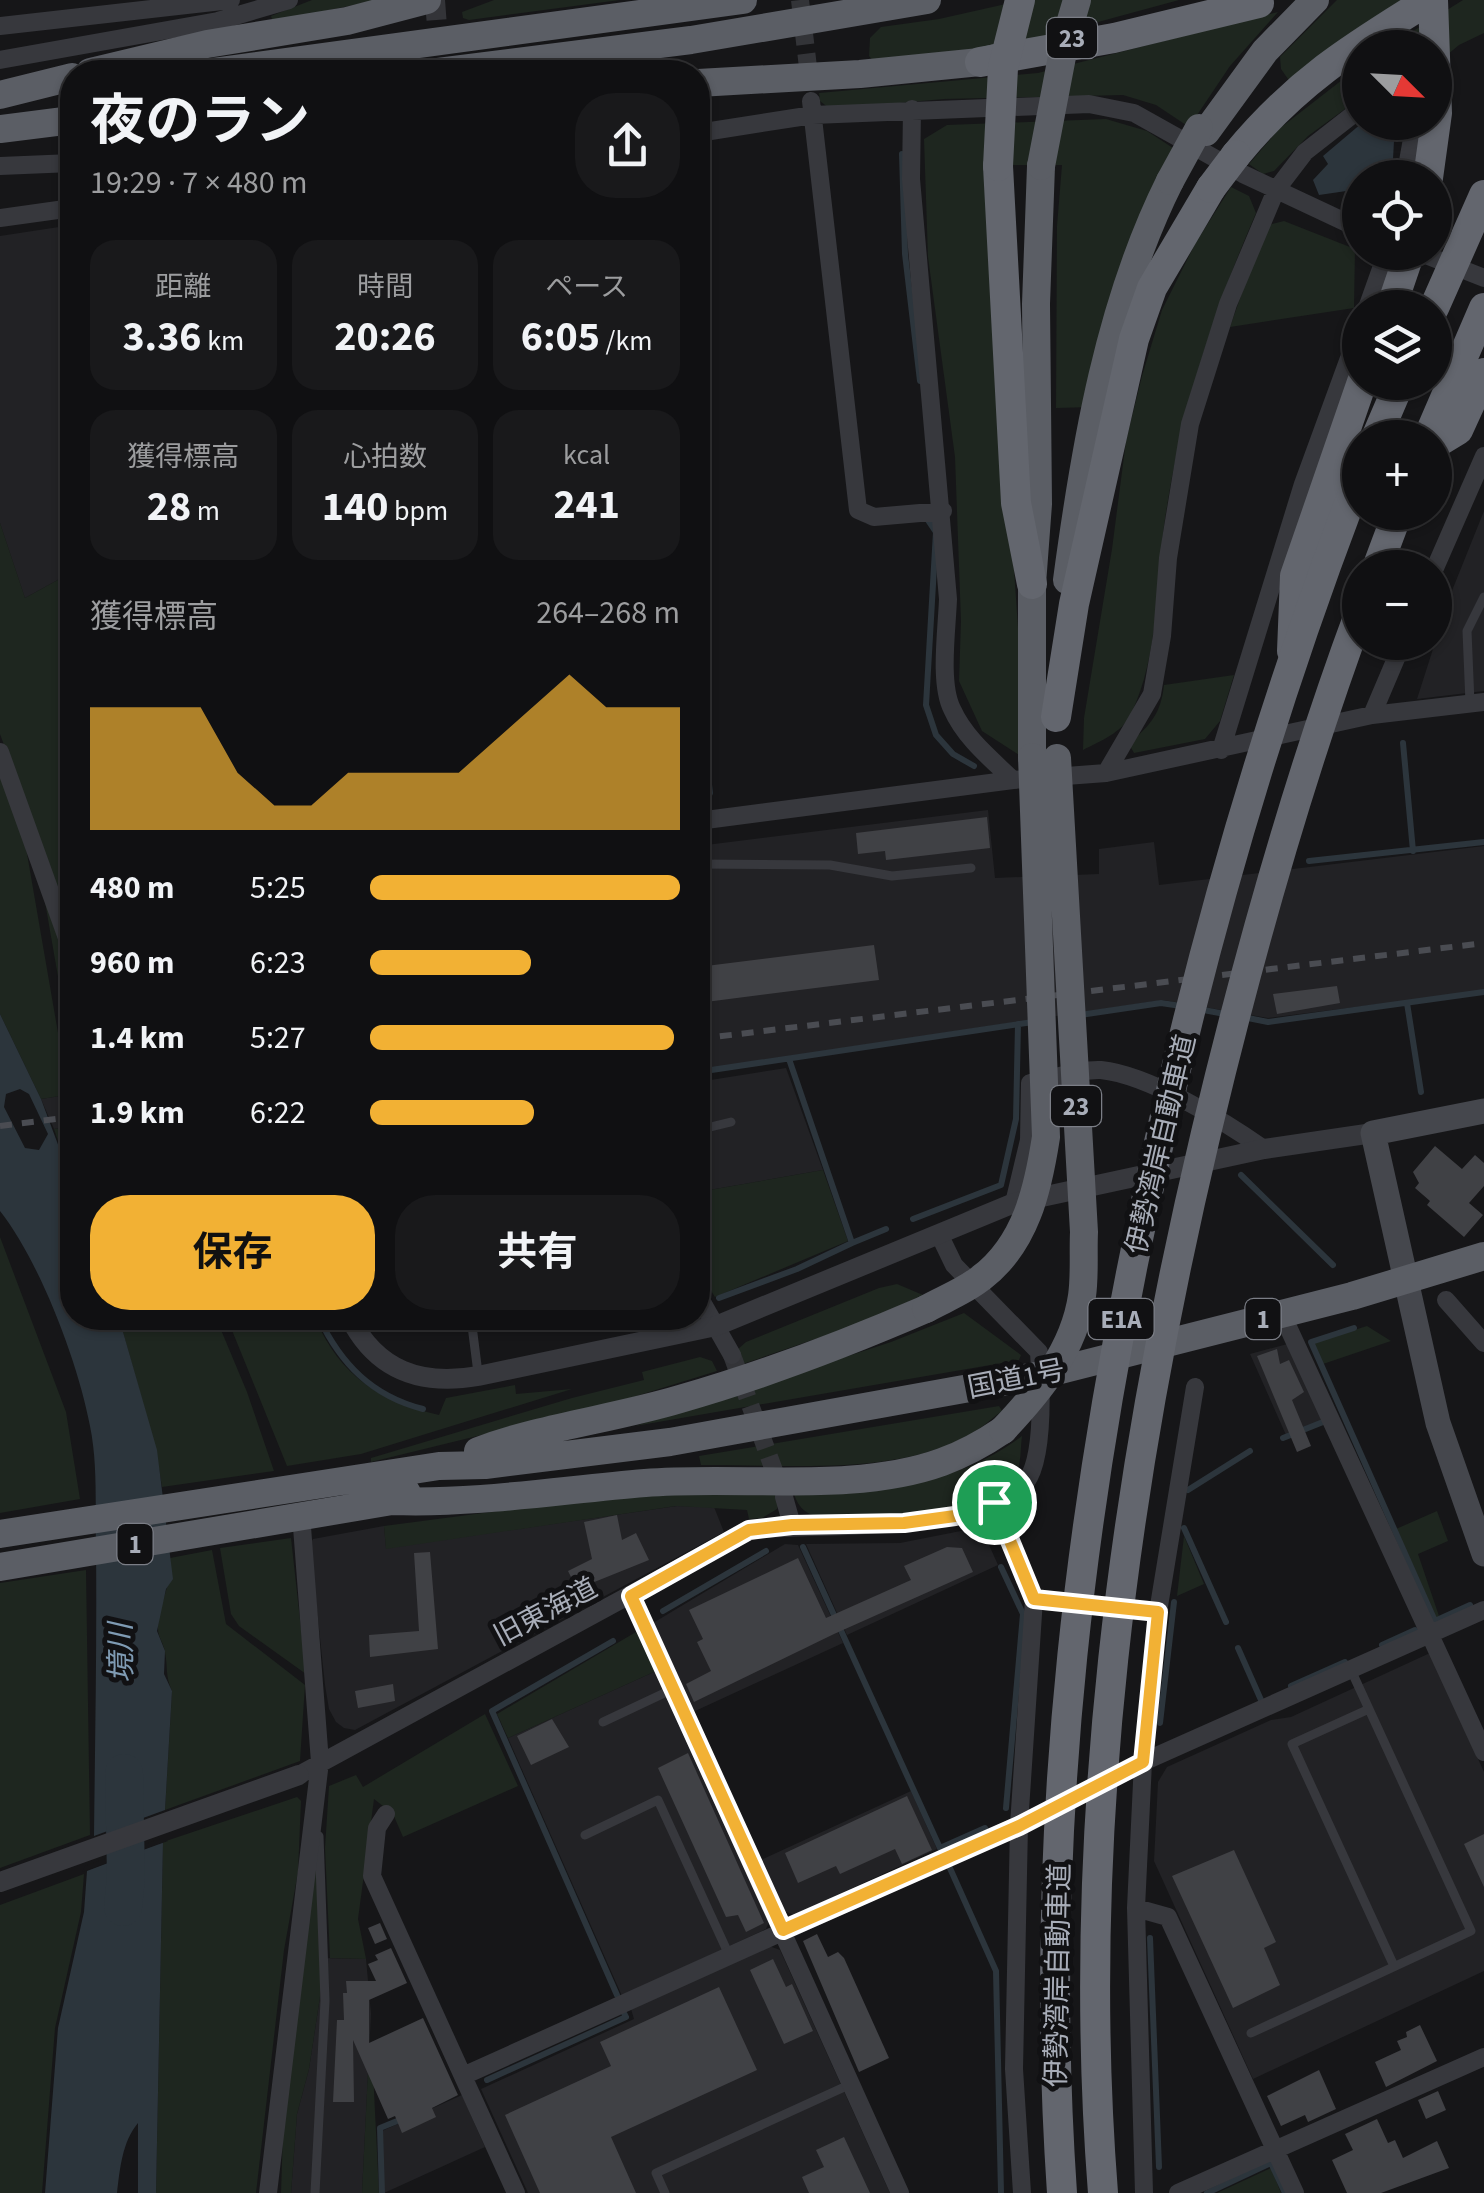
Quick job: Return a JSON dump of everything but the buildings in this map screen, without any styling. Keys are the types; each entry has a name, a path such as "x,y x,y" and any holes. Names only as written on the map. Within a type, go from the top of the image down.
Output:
{"highway":[{"path":"140,60 206,44 348,20 427,0"},
{"path":"300,60 743,0"},
{"path":"533,60 691,40 928,0"},
{"path":"1020,0 1003,68 998,166 1016,503 1032,584"},
{"name":"23","path":"392,1501 447,1502 649,1482 871,1477 941,1463 974,1449 1003,1430 1045,1385 1070,1333 1082,1298 1084,1232 1032,584 1038,504 1036,304 1041,166 1065,41 1077,0"},
{"name":"23","path":"710,82 792,80 980,62 1221,0"},
{"path":"1203,130 1258,44 1298,0"},
{"path":"1203,130 1265,51 1315,0"},
{"path":"1056,717 1074,604 1134,339 1152,288 1211,188 1266,118 1309,79 1365,39 1431,0 1437,114 1431,160"},
{"path":"980,62 1114,38 1259,3"},
{"path":"0,96 60,80"},
{"path":"0,96 60,89"},
{"path":"0,129 60,122"},
{"name":"23","path":"439,1466 496,1445 620,1416 762,1374 826,1352 926,1309 982,1277 1002,1258 1032,1206 1046,1137 1045,757 1056,717 1074,526 1108,355 1134,265 1174,172 1188,161 1203,130"},
{"path":"1442,290 1484,195"},
{"path":"1436,420 1484,308"},
{"path":"1452,434 1458,430 1484,373"},
{"path":"1291,664 1295,576 1356,400"},
{"name":"伊勢湾岸自動車道","path":"1062,2193 1054,2002 1061,1772 1068,1670 1098,1450 1139,1228 1230,861 1291,664 1342,525"},
{"name":"伊勢湾岸自動車道","path":"1103,2193 1096,1953 1098,1847 1117,1630 1143,1434 1187,1213 1257,931 1344,660"},
{"name":"国道1号","path":"0,1567 270,1508 439,1466 485,1465 599,1452 1041,1375 1404,1282 1484,1256"},
{"name":"国道1号","path":"0,1534 270,1508 301,1514 392,1501 405,1494 525,1472 599,1452"}],"main road":[{"path":"1484,1111 1372,1132 1438,1423 1484,1554"}],"street":[{"path":"0,26 233,0 280,4"},
{"path":"0,60 218,21 280,4"},
{"path":"710,131 812,108 1088,104 1134,114 1342,221"},
{"path":"812,108 858,510 874,517 942,511"},
{"path":"912,109 913,196 948,599 946,664 950,706 969,738 1013,780"},
{"path":"1106,773 1152,694 1162,636 1168,558 1190,424 1228,304 1276,190 1305,152 1342,123"},
{"path":"0,166 60,163"},
{"path":"0,218 60,210"},
{"path":"1452,265 1484,278"},
{"path":"1222,750 1303,484 1342,377"},
{"path":"1443,550 1484,456"},
{"path":"1372,714 1395,660"},
{"path":"710,819 1013,780 1106,773 1372,714 1477,702"},
{"path":"0,752 60,919"},
{"path":"1014,1204 1029,1140 1030,1084 1098,1070 1140,1080 1238,1131 1264,1150"},
{"path":"710,1327 1014,1204 1264,1150 1372,1132"},
{"path":"939,1234 954,1265 1039,1352 1041,1375"},
{"path":"1446,1300 1484,1342"},
{"path":"1282,1314 1484,1752"},
{"path":"710,1316 732,1354"},
{"path":"356,1330 362,1341 409,1376 456,1380 697,1330"},
{"name":"旧東海道","path":"0,1882 308,1780 320,1762 749,1530 792,1525 904,1523 955,1516 994,1502 1026,1482 1033,1466 1038,1446 1041,1375"},
{"path":"1144,2193 1136,1908 1143,1762 1158,1612 1195,1387"},
{"path":"784,1496 792,1525"},
{"path":"994,1502 1034,1599 1019,1826 1014,2069 1022,2193"},
{"path":"301,1514 320,1762"},
{"path":"631,1596 900,2193"},
{"path":"1034,1599 1158,1612"},
{"path":"464,2076 1019,1826 1143,1762 1484,1610"},
{"path":"268,2193 308,1780"},
{"path":"386,1814 377,1828 372,1876 516,2193"},
{"path":"1136,1908 1168,1918 1295,2193"},
{"path":"1178,2193 1484,2057"}],"lane":[{"path":"1477,702 1467,631 1484,597"},
{"path":"710,864 830,865 892,876 971,868"},
{"path":"710,1127 732,1122"},
{"path":"472,1330 478,1376"},
{"path":"1251,2033 1470,1931 1351,1670"},
{"path":"603,1722 673,1690"},
{"path":"1369,1709 1292,1744 1394,1966"},
{"path":"308,1780 326,2001 315,2193"},
{"path":"584,1835 658,1800 730,1955"},
{"path":"665,2193 656,2173 851,2084"}],"shaded area":[{"path":"312,0 377,0 273,22 271,16"},
{"path":"494,0 620,0 463,18 462,12"},
{"path":"1024,0 1179,0 1032,40 877,66 869,56 870,38 881,27"},
{"path":"1337,0 1416,0 1372,30 1342,30 1342,50 1299,79 1288,79 1281,69 1280,57"},
{"path":"1463,0 1484,0 1484,33 1452,51 1452,30 1415,30"},
{"path":"1278,12 1230,66 1189,127 1156,105 1123,95 944,99 830,109 820,101 819,93 1038,73"},
{"path":"1342,80 1342,111 1308,136 1274,171 1263,174 1249,164 1279,129"},
{"path":"1106,119 1147,131 1176,150 1092,407 1056,408 1057,226 1062,165 993,165 998,334 1027,760 982,731 959,681 961,621 955,457 928,257 924,139 947,125"},
{"path":"1231,187 1249,196 1256,213 1226,288 1189,401 1165,519 1147,667 1127,721 1110,736 1083,750 1084,718 1126,441 1142,376 1162,310 1195,244"},
{"path":"1284,221 1342,244 1342,270 1355,270 1354,290 1342,290 1342,310 1230,327 1263,233 1272,224"},
{"path":"60,227 60,579 25,598 0,523 0,236"},
{"path":"1484,511 1484,691 1417,699 1429,660 1452,660 1452,591"},
{"path":"0,523 25,598 60,579 60,897 0,734"},
{"path":"1234,675 1220,721 1205,739 1134,753 1129,744 1153,718 1164,685"},
{"path":"0,773 25,842 60,1044 60,1096 41,1099 0,1014"},
{"path":"988,810 995,878 1099,874 1099,849 1154,842 1159,885 1484,846 1484,991 1268,1018 1163,1000 710,1068 710,845"},
{"path":"41,879 60,932 60,988"},
{"path":"786,1068 823,1170 710,1190 710,1080"},
{"path":"60,1096 60,1128 54,1129 41,1099"},
{"path":"823,1170 848,1241 715,1297 710,1289 710,1190"},
{"path":"0,1237 66,1412 80,1499 0,1513"},
{"path":"897,1284 923,1295 859,1324 734,1367 730,1362 746,1342"},
{"path":"964,1313 1021,1355 1019,1360 635,1426 891,1342"},
{"path":"1367,1326 1391,1341 1323,1364 1313,1343"},
{"path":"122,1330 221,1330 274,1471 162,1487 156,1450"},
{"path":"232,1330 321,1330 336,1356 364,1383 398,1402 439,1415 446,1398 515,1385 516,1394 572,1389 361,1454 287,1466"},
{"path":"1291,1343 1323,1421 1286,1435 1250,1354"},
{"path":"700,1357 712,1361 717,1371 617,1402 371,1462 371,1458 644,1380 642,1372"},
{"path":"999,1406 1002,1411 971,1434 909,1457 803,1466 701,1465 699,1456"},
{"path":"1022,1436 1019,1466 1012,1481 976,1501 923,1511 823,1518 804,1510 794,1494 884,1487 941,1476 968,1467"},
{"path":"776,1493 777,1509 762,1518 749,1519 747,1510 676,1506 386,1549 384,1526 622,1495"},
{"path":"677,1506 714,1507 724,1532 355,1730 336,1722 329,1709 325,1685 310,1544 313,1539 384,1526 386,1548"},
{"path":"1437,1511 1448,1541 1418,1554 1439,1616 1436,1618 1396,1529"},
{"path":"981,1527 998,1565 847,1635 806,1544 900,1543"},
{"path":"1184,1536 1204,1584 1177,1596"},
{"path":"291,1538 306,1674 239,1626 231,1614 220,1548"},
{"path":"785,1544 798,1545 843,1643 693,1712 653,1623"},
{"path":"212,1550 226,1624 305,1685 300,1761 165,1810 172,1691 158,1632 170,1558"},
{"path":"86,1570 90,1835 0,1868 0,1583"},
{"path":"636,1632 656,1671 508,1738 497,1714"},
{"path":"1430,1653 1484,1772 1484,1971 1253,2079 1154,1861 1158,1782 1167,1767 1271,1720 1291,1717"},
{"path":"656,1671 770,1920 766,1929 622,1996 508,1738"},
{"path":"485,1714 518,1786 403,1837 393,1814 374,1799 358,1919 366,1959 330,1958 325,1848 329,1786 356,1775 363,1787"},
{"path":"911,1791 937,1849 794,1915 784,1911 761,1860"},
{"path":"297,1797 301,1801 298,1872 284,1950 256,2193 156,2193 163,1842"},
{"path":"316,1862 321,1990 309,2069 297,2114 291,2193 281,2193 283,2131"},
{"path":"84,1874 81,1912 55,2028 42,2193 0,2193 0,1905"},
{"path":"769,1946 780,1950 890,2193 528,2193 481,2089 634,2019 631,2009"},
{"path":"321,1958 366,1959 371,2014 362,2193 291,2193 297,2114 309,2069 321,1990"},
{"path":"368,2071 373,2071 379,2193 362,2193"},
{"path":"462,2095 485,2147 384,2193 382,2131"},
{"path":"1271,2168 1281,2193 1217,2193"}],"water":[{"path":"1342,140 1394,140 1393,160 1342,160 1342,192 1319,195 1313,180 1328,164 1323,156"},
{"path":"0,1014 41,1099 60,1150 60,1326 15,1232 0,1211","holes":["20,1089 29,1094 48,1134 39,1150 25,1148 4,1107 6,1094"]},
{"path":"61,1330 122,1330 157,1450 173,1579 166,1589 157,1631 165,1651 164,1674 172,1691 165,1810 94,1836 96,1486 93,1441"},
{"path":"163,1842 156,2193 138,2193 138,2123 125,2147 117,2193 45,2193 58,2028 84,1912 87,1871"}],"pier":[{"path":"162,1838 168,1841 82,1872 85,1866"}],"waterway":[{"path":"902,154 905,254 920,381"},
{"path":"928,520 936,532 926,705 936,735 953,754 974,766"},
{"path":"1403,743 1413,851"},
{"path":"1309,861 1484,842"},
{"path":"1243,1017 1268,1022 1484,992"},
{"path":"1080,1015 1161,1003 1181,1006"},
{"path":"1407,1003 1421,1092"},
{"path":"1198,1009 1225,1014"},
{"path":"710,1070 1033,1022"},
{"path":"913,1219 1001,1185 1016,1119 1018,1024"},
{"path":"719,1298 797,1269 852,1243 789,1059"},
{"path":"1241,1175 1333,1265"},
{"path":"852,1243 886,1229"},
{"path":"1354,1328 1311,1342 1435,1621"},
{"path":"325,1330 348,1364 373,1387 423,1409"},
{"path":"1283,1438 1323,1422"},
{"path":"1188,1490 1250,1451"},
{"path":"1184,1528 1226,1622"},
{"path":"803,1547 940,1848 985,1828"},
{"path":"663,1611 766,1551"},
{"path":"1001,1567 1023,1614 1006,1808"},
{"path":"1160,1723 1174,1602"},
{"path":"1437,1620 1470,1605"},
{"path":"1382,1645 1415,1630"},
{"path":"613,1641 492,1711 617,1995"},
{"path":"1238,1648 1261,1700"},
{"path":"1291,1686 1345,1662"},
{"name":"境川","path":"123,1907 124,1773"},
{"path":"949,1866 996,1971 1001,2193"},
{"path":"1150,1938 1159,2167"},
{"path":"487,2080 626,2017 624,2013"},
{"path":"382,2193 380,2128 402,2119"},
{"path":"1207,2193 1271,2163 1285,2193"}],"tunnel":[{"path":"435,0 439,53"},
{"path":"800,0 810,84"},
{"path":"732,1355 780,1487"}],"railway":[{"path":"710,1038 1484,943"},
{"path":"0,1126 60,1118"}],"route":[{"path":"994,1502 1034,1599 1158,1612 1143,1762 1019,1826 783,1930 631,1596 749,1530 792,1525 904,1523 955,1516 994,1502"}]}
